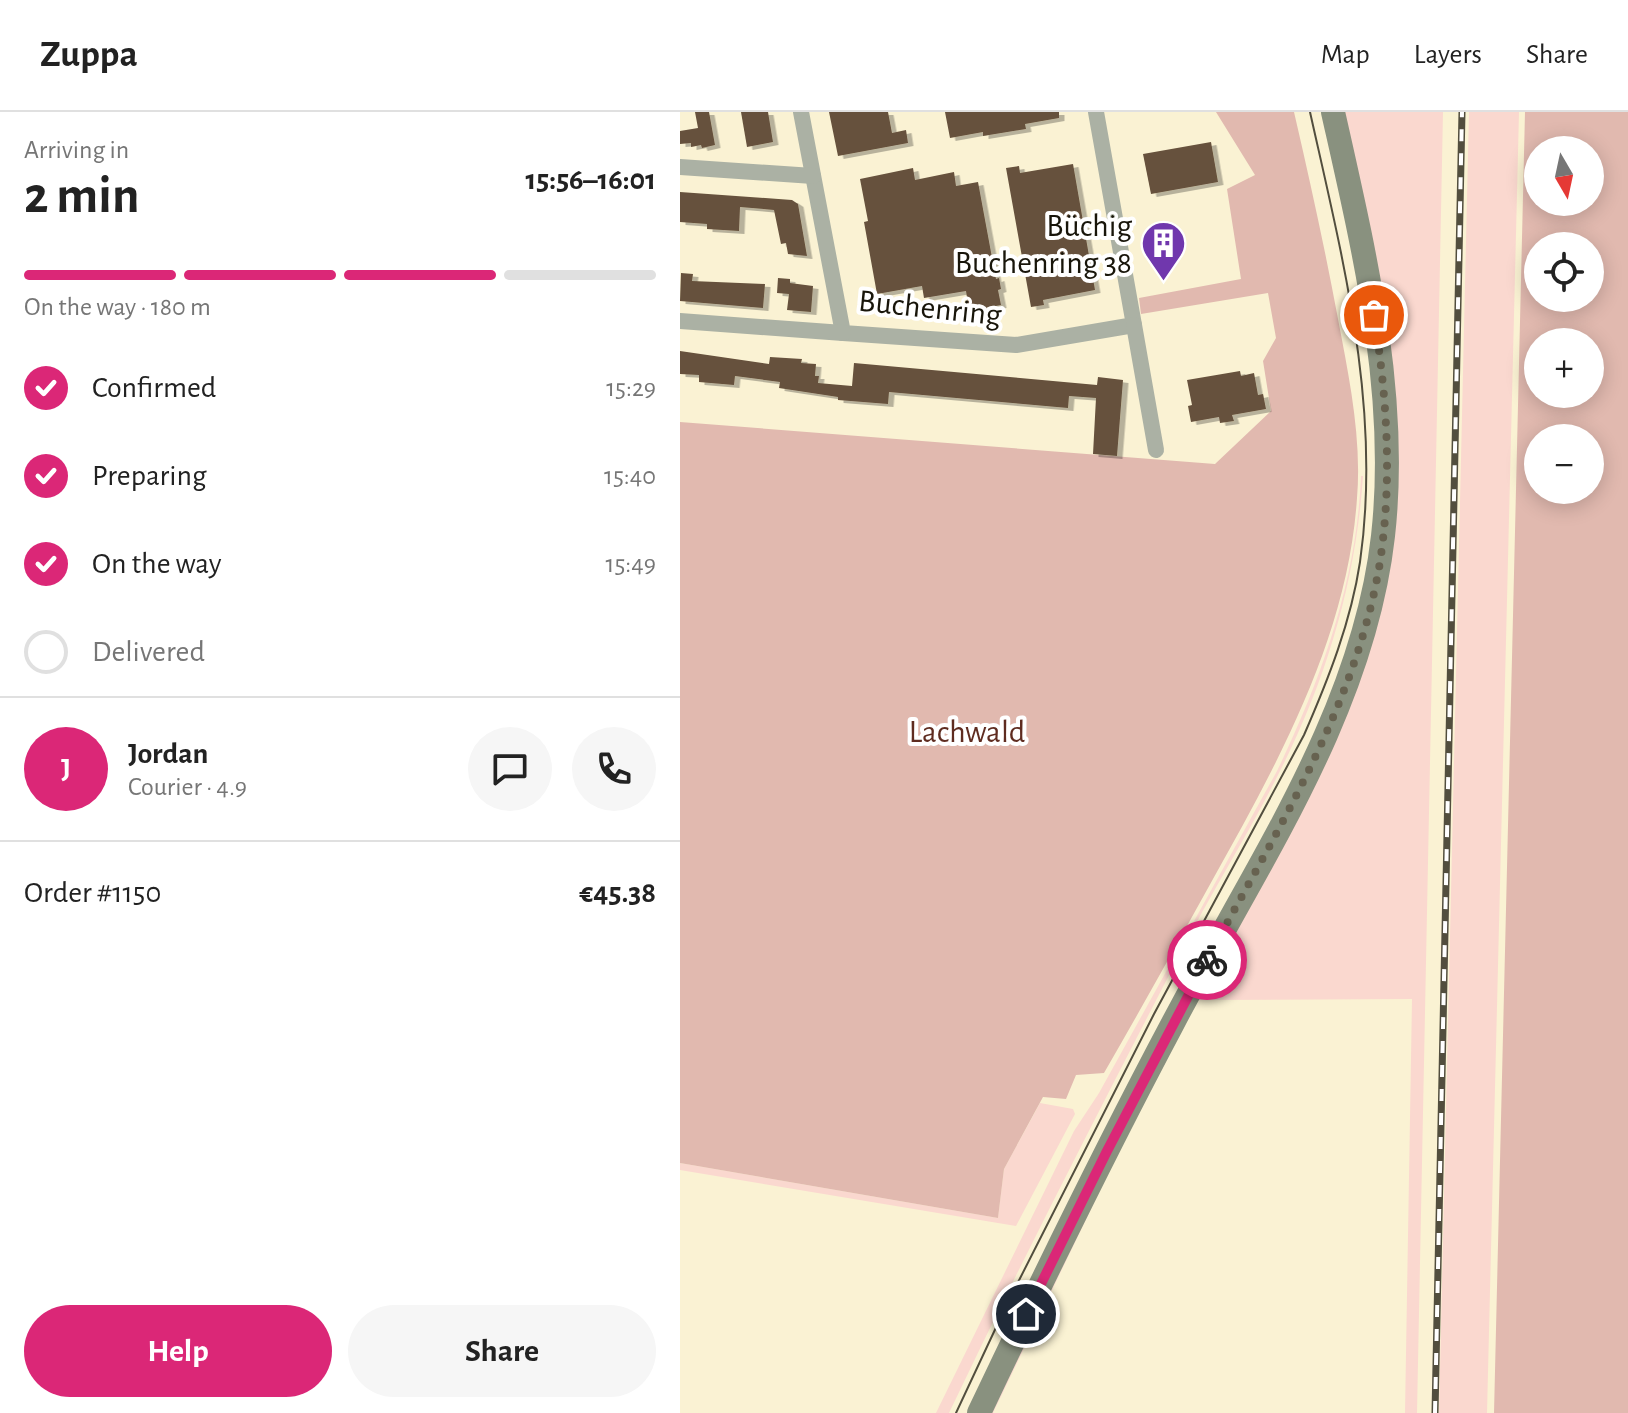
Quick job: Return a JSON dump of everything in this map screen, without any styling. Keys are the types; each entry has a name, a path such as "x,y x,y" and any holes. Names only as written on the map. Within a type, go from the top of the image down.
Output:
{"street":[{"name":"Buchenring","path":"801,112 843,333 1016,345 1134,325"},
{"path":"1096,112 1156,450"},
{"path":"979,1413 1172,1024 1306,778 1339,704 1372,598 1379,568 1387,490 1382,369 1333,112"},
{"path":"680,167 813,176"},
{"path":"680,321 843,333"}],"shaded area":[{"path":"1342,112 1443,112 1417,1413 1405,1413 1412,999 1198,1000 1116,1157 993,1413 986,1413 1031,1318 1309,785 1390,536"},
{"path":"1469,112 1519,112 1487,1413 1439,1413"},
{"path":"1361,476 1359,515 1354,553 1346,591 1325,664 1297,736 1122,1067 949,1413 936,1413 1074,1131 1099,1093 1277,771 1293,736 1322,664 1345,590 1353,552"},
{"path":"1040,1103 1073,1109 1075,1114 1016,1226 680,1170 680,1163 998,1218 1004,1169"}],"green space":[{"name":"Lachwald","path":"1216,112 1294,112 1346,363 1358,453 1351,549 1340,599 1306,696 1262,789 1104,1073 1076,1075 1066,1099 1043,1097 1004,1169 998,1218 680,1163 680,422 1215,464 1271,411 1263,361 1276,338 1268,293 1141,314 1139,298 1241,279 1227,189 1255,175"},
{"path":"1525,112 1628,112 1628,1413 1494,1413 1524,154 1524,216 1604,216 1604,136 1524,136"}],"building":[{"path":"695,112 709,112 715,145 702,148 701,145 691,147 691,143 680,144 680,131 698,128"},
{"path":"741,112 768,112 773,142 747,147"},
{"path":"829,112 888,112 892,133 906,130 908,143 838,156"},
{"path":"945,112 1059,112 1059,118 1025,124 1026,129 950,138"},
{"path":"1211,142 1218,182 1151,194 1143,154"},
{"path":"1073,164 1095,290 1043,300 1044,305 1031,307 1006,168 1019,166 1020,173"},
{"path":"913,168 915,180 954,172 956,186 978,182 996,279 999,278 1001,305 969,311 966,291 924,298 922,286 877,294 860,179"},
{"path":"680,192 792,200 798,204 807,256 788,254 786,243 781,244 774,210 740,207 739,231 707,229 707,224 680,222"},
{"path":"681,273 693,274 692,281 765,284 763,308 680,301"},
{"path":"778,278 813,286 811,312 787,310 789,294 777,293"},
{"path":"680,351 769,364 770,357 802,359 801,363 816,364 818,383 852,386 854,363 1097,385 1098,377 1123,380 1117,456 1093,454 1096,398 1069,396 1068,408 889,392 888,404 838,400 838,397 779,388 780,382 735,376 734,385 699,382 699,375 680,374"},
{"path":"1240,371 1241,376 1254,373 1258,395 1263,394 1266,409 1232,415 1234,421 1220,423 1219,417 1191,422 1188,406 1192,405 1187,380"}],"tram line":[{"path":"956,1413 1007,1304 1154,1014 1304,735 1330,672 1351,607 1366,505 1363,391 1346,279 1310,112"}],"railway":[{"path":"1435,1413 1462,112"}],"way so far":[{"path":"1207,960 1306,778 1339,704 1372,598 1379,568 1388,467 1382,369 1374,315"}],"place":[{"name":"Büchig Buchenring 38","path":"1163,283"}],"route":[{"path":"1026,1314 1207,960"}]}
